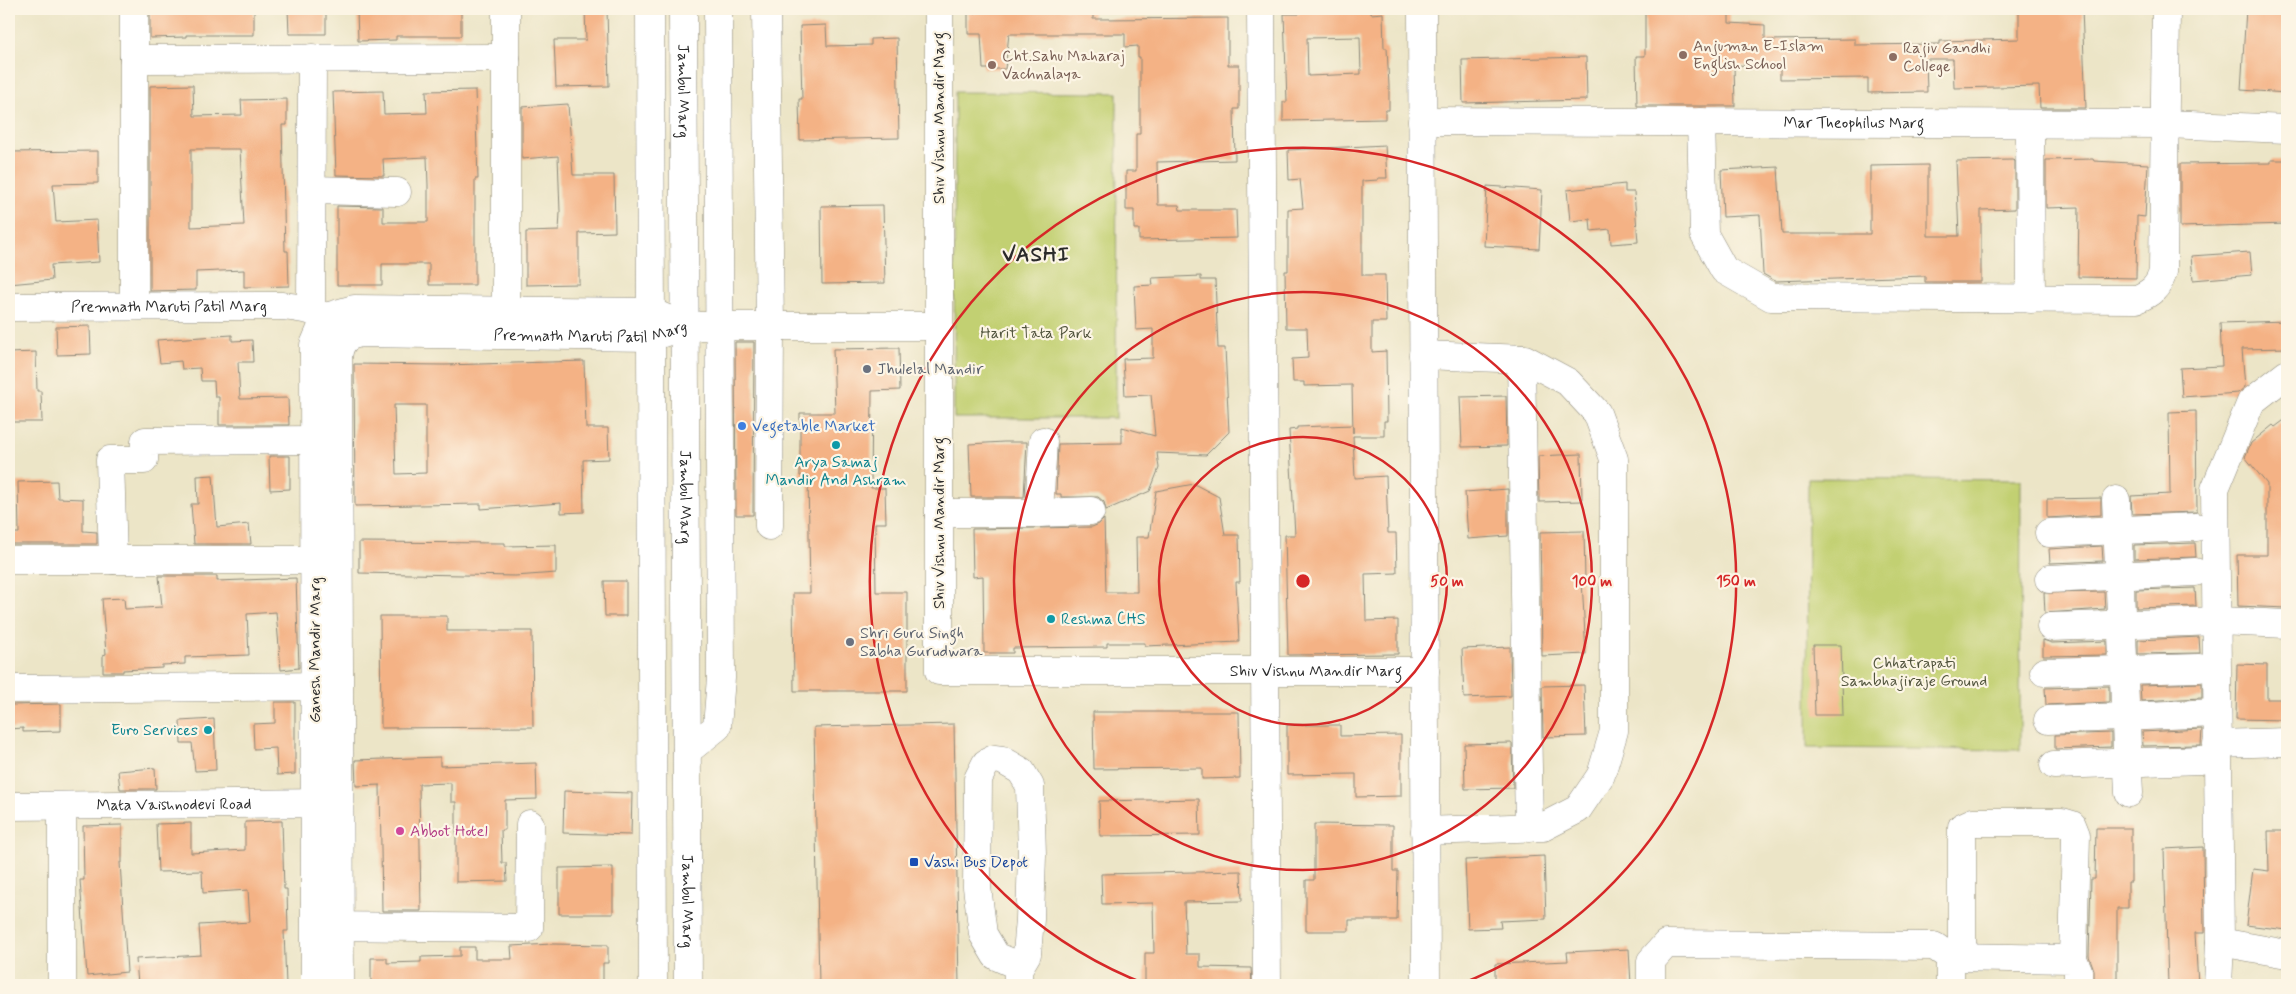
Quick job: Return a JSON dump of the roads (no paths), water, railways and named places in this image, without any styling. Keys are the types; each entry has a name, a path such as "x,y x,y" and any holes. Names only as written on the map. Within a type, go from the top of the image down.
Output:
{"street":[{"path":"134,9 134,306"},
{"path":"506,9 506,311"},
{"name":"Jambul Marg","path":"650,9 653,985"},
{"name":"Jambul Marg","path":"682,9 688,985"},
{"path":"687,752 717,727 721,678 718,9"},
{"path":"766,9 770,326 769,526"},
{"name":"Shiv Vishnu Mandir Marg","path":"939,9 939,671 1425,671"},
{"path":"1262,9 1267,984"},
{"path":"1422,9 1426,985"},
{"path":"1701,122 1704,234 1724,270 1771,297 2137,299 2149,294 2159,285 2163,272 2166,9"},
{"path":"312,58 311,190 319,313 343,340"},
{"path":"134,59 506,58"},
{"name":"Mar Theophilus Marg","path":"1422,121 2166,124 2287,128"},
{"path":"2030,138 2031,299"},
{"path":"311,190 397,192"},
{"name":"Premnath Maruti Patil Marg","path":"9,307 281,306 319,313 354,309 506,311 651,325"},
{"name":"Ganesh Mandir Marg","path":"319,313 314,345 314,560 326,587"},
{"name":"Premnath Maruti Patil Marg","path":"343,340 351,335 362,333 651,325 939,326"},
{"name":"Ganesh Mandir Marg","path":"340,985 328,926 326,587 338,357 343,340"},
{"path":"1423,355 1525,359 1568,382 1597,413 1614,459 1614,731 1601,775 1578,809 1543,827 1425,831"},
{"path":"1521,359 1529,828"},
{"path":"2218,985 2220,942 2209,752 2217,713 2218,622 2215,489 2251,402 2287,374"},
{"path":"113,560 110,460 144,460 145,441 314,440"},
{"path":"1039,513 1043,442"},
{"path":"2116,500 2129,793"},
{"path":"939,516 954,513 1091,511"},
{"path":"2049,533 2196,527"},
{"path":"9,560 314,560"},
{"path":"2049,579 2195,572"},
{"path":"2051,627 2218,622 2287,624"},
{"path":"2044,672 2199,668"},
{"path":"9,689 327,686"},
{"path":"2048,720 2217,713"},
{"path":"2054,766 2127,763 2287,742"},
{"path":"994,759 1002,760 1021,771 1030,786 1032,855 1030,919 1027,954 1018,977 996,956 982,934 977,887 978,779 986,763 994,759"},
{"name":"Mata Vaishnodevi Road","path":"9,806 327,803"},
{"path":"62,806 62,985"},
{"path":"1950,985 1956,957 1962,827 1973,822 2062,822 2072,825 2076,835 2073,959 2078,970 2078,985"},
{"path":"328,926 529,928 530,824"},
{"name":"Ganesh Mandir Marg","path":"315,985 328,926"},
{"path":"2220,942 2287,954"},
{"path":"1651,985 1651,962 1666,944 1934,946 1956,957 2073,959"},
{"path":"688,946 705,985"},
{"path":"644,985 653,947"}],"place":[{"name":"Anjuman E-Islam English School","path":"1683,55"},
{"name":"Rajiv Gandhi College","path":"1893,57"},
{"name":"Cht.Sahu Maharaj Vachnalaya","path":"992,65"},
{"name":"Jhulelal Mandir","path":"867,369"},
{"name":"Vegetable Market","path":"742,426"},
{"name":"Arya Samaj Mandir And Ashram","path":"836,445"},
{"name":"Reshma CHS","path":"1051,619"},
{"name":"Shri Guru Singh Sabha Gurudwara","path":"850,642"},
{"name":"Euro Services","path":"208,730"},
{"name":"Abbot Hotel","path":"400,831"},
{"name":"Vashi Bus Depot","path":"914,862"}],"district":[{"name":"VASHI","path":"1036,255"}],"park label":[{"name":"Harit Tata Park","path":"1036,333"},
{"name":"Chhatrapati Sambhajiraje Ground","path":"1914,672"}]}
